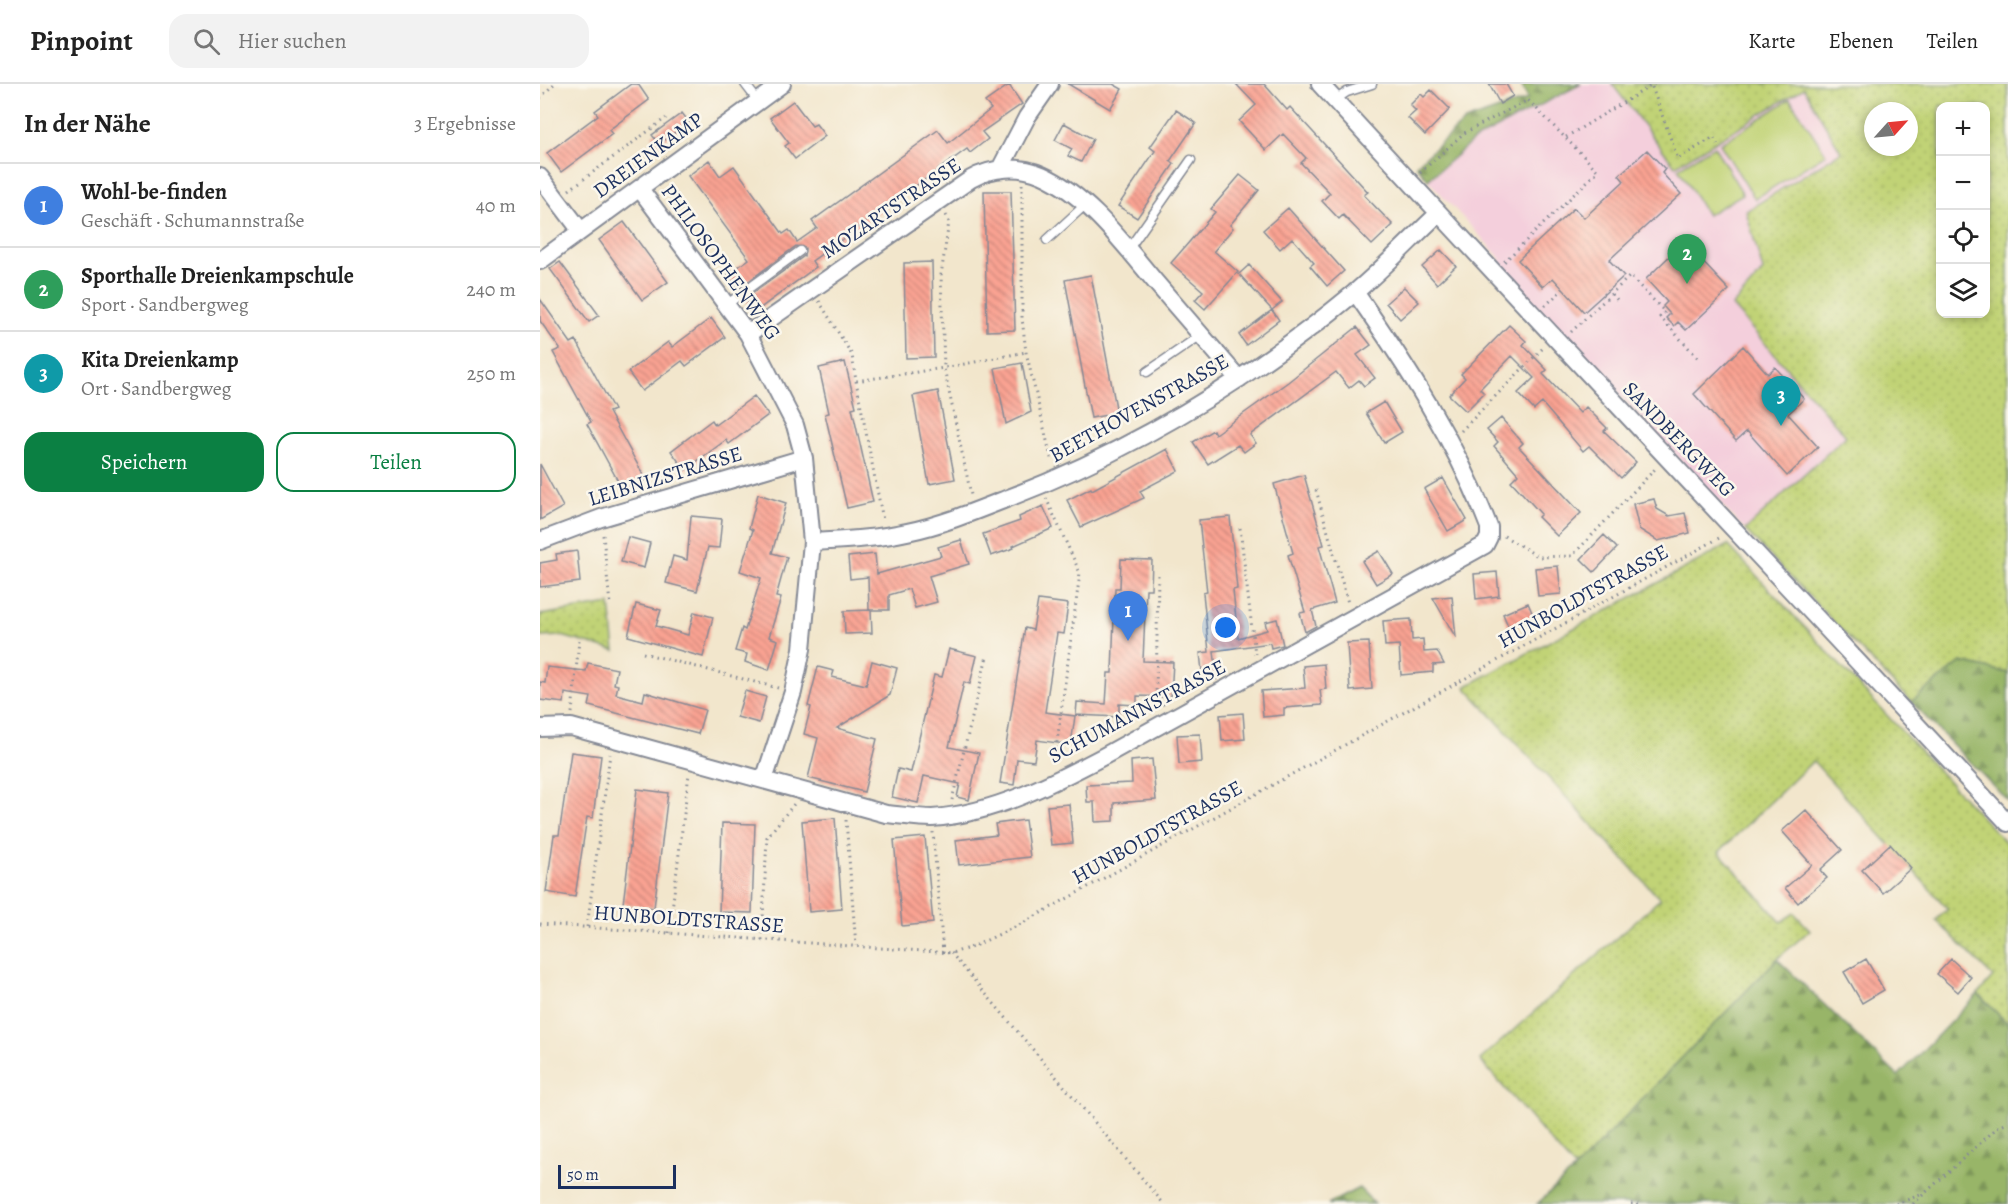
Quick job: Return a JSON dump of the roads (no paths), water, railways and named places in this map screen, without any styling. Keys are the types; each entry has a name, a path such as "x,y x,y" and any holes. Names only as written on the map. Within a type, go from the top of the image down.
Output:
{"street":[{"name":"DREIENKAMP","path":"540,261 782,84"},
{"path":"1000,169 1027,117 1050,84"},
{"name":"SANDBERGWEG","path":"1320,84 1555,341 1665,459 1735,529 2008,823"},
{"name":"MOZARTSTRASSE","path":"748,334 981,174 1000,169 1022,170 1040,175 1066,189 1085,205 1128,250 1239,379"},
{"path":"540,177 581,231"},
{"name":"PHILOSOPHENWEG","path":"640,189 748,334 795,425 804,458 812,542 802,650 793,692 764,780"},
{"name":"BEETHOVENSTRASSE","path":"812,542 886,536 974,512 1048,483 1111,453 1239,379 1305,333 1355,292 1438,213"},
{"name":"SCHUMANNSTRASSE","path":"540,728 571,727 886,814 931,818 1009,800 1057,780 1176,717 1477,551 1485,545 1489,537 1489,527 1448,438 1400,357 1355,292"},
{"name":"LEIBNIZSTRASSE","path":"540,541 601,518 804,458"}],"lane":[{"path":"745,84 758,101"},
{"path":"1335,100 1347,92 1372,84"},
{"path":"1128,250 1191,160"},
{"path":"1047,240 1085,205"},
{"path":"726,305 800,251"},
{"path":"1147,372 1201,335"}],"place":[{"name":"Sporthalle Dreienkampschule","path":"1687,284"},
{"name":"Kita Dreienkamp","path":"1781,426"},
{"name":"Wohl-be-finden","path":"1128,641"}]}
